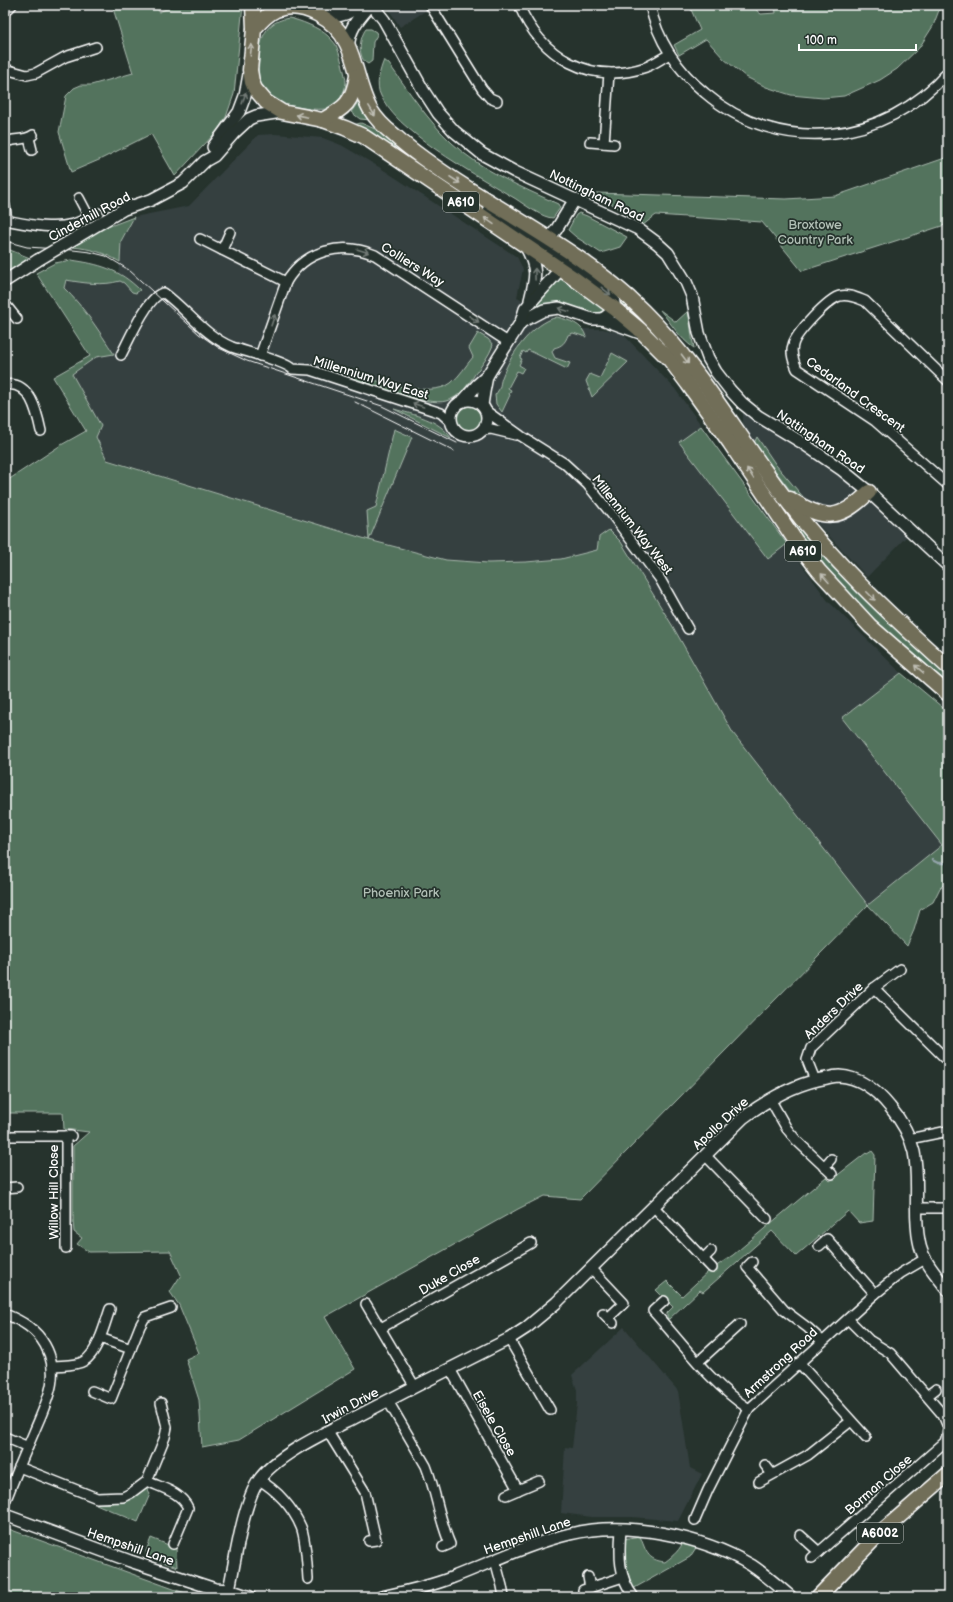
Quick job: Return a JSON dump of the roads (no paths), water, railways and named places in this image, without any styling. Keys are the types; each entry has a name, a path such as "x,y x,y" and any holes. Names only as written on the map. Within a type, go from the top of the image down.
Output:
{"main road":[{"name":"A610","path":"253,5 254,29 250,70 255,89 266,102 282,112 323,120 345,128 377,145 568,263 621,291 642,310 677,348 718,402 781,493 834,558 873,598 948,667"},
{"path":"320,15 333,16 343,14 352,11 358,5"},
{"path":"348,46 353,26 371,5"},
{"name":"A610","path":"254,29 263,19 276,10 294,6 320,15 343,36 354,60 357,76 368,105 377,119 394,136 415,153 470,190 538,245 568,263 614,308 646,335 670,360 688,384 730,443 786,528 819,571 870,626 948,694"},
{"name":"A610","path":"323,120 342,108 348,102 353,95 357,76"},
{"path":"781,493 809,510 828,515 846,511 856,505 869,492"},
{"path":"817,538 820,523 828,515"},
{"name":"A6002","path":"818,1597 879,1534 948,1474"}],"street":[{"path":"5,12 12,5"},
{"name":"Nottingham Road","path":"371,5 384,20 423,90 438,113 454,131 482,154 515,172 638,229 668,253 680,270 692,296 699,333 708,358 716,372 730,390 742,403 758,416 801,442 842,470 869,492 948,566"},
{"path":"430,5 482,89 490,98 497,101"},
{"path":"519,5 530,27 538,38 552,51 582,68 596,72 609,73 629,71 648,66 670,54"},
{"path":"650,5 656,26 670,54 692,81 715,102 727,110 741,118 770,128 800,134 838,133 876,124 916,102 948,72"},
{"path":"5,69 28,75 36,73 85,47 96,47"},
{"name":"Cinderhill Road","path":"205,161 209,152 239,112 246,92 250,70"},
{"path":"604,143 609,73"},
{"name":"Cinderhill Road","path":"5,281 124,210 165,194 183,183 205,161 214,156 235,132 249,119 282,112"},
{"path":"5,142 14,139 31,137 32,150"},
{"path":"590,142 614,144"},
{"path":"79,198 89,217"},
{"path":"530,303 536,274 531,257 538,245 558,227 575,199"},
{"path":"5,206 6,220 37,226 74,224 98,213"},
{"path":"222,250 230,232"},
{"path":"200,239 286,282"},
{"name":"Colliers Way","path":"260,356 286,282 298,267 319,252 332,249 349,248 364,250 375,255 508,342"},
{"path":"484,408 473,400 463,401 457,404 451,416 452,423 457,431 467,436 473,435 482,430 487,421 484,408 484,392 488,376 520,322 525,309 568,263"},
{"name":"Millennium Way East","path":"121,355 148,305 156,295 164,293 214,337 227,345 289,366 292,369 300,368 310,370 350,384 405,400 441,413 452,423"},
{"name":"Cedarland Crescent","path":"948,381 865,301 853,296 839,296 830,301 808,324 793,344 793,358 797,369 874,421 948,485"},
{"path":"5,304 17,319"},
{"path":"520,322 544,310 554,308 592,319 602,318 610,314 614,308"},
{"path":"602,318 646,335"},
{"path":"463,401 478,384 488,376"},
{"path":"5,385 12,384 24,389 33,403 41,431"},
{"name":"Millennium Way West","path":"484,408 521,436 564,463 586,484 613,516 660,579 688,629"},
{"name":"Millennium Way West","path":"482,430 491,429 521,436"},
{"name":"Anders Drive","path":"815,1080 807,1060 811,1048 874,988 900,969"},
{"path":"874,988 945,1058"},
{"name":"Apollo Drive","path":"556,1303 743,1118 770,1099 791,1089 815,1080 839,1076 862,1083 875,1091 901,1121 909,1139 916,1164 916,1208 919,1240 925,1259 933,1272 948,1290"},
{"path":"770,1099 787,1129 797,1141 832,1174"},
{"path":"909,1139 948,1131"},
{"name":"Willow Hill Close","path":"5,1136 69,1136 70,1238 66,1248"},
{"path":"705,1155 762,1208 767,1219"},
{"path":"824,1167 831,1159"},
{"path":"5,1188 17,1188"},
{"path":"654,1207 712,1268"},
{"path":"916,1208 948,1208"},
{"path":"819,1246 827,1239 875,1294"},
{"name":"Duke Close","path":"380,1328 531,1243"},
{"path":"703,1259 711,1251"},
{"name":"Armstrong Road","path":"695,1520 708,1490 749,1409 875,1294 901,1273 925,1259"},
{"path":"752,1262 747,1267 784,1310 808,1328 822,1341"},
{"path":"590,1268 624,1303 608,1318"},
{"path":"664,1301 653,1311 698,1362 735,1400 749,1409"},
{"name":"Irwin Drive","path":"229,1590 251,1495 259,1480 278,1461 328,1432 509,1339 556,1303"},
{"path":"366,1304 415,1387"},
{"path":"92,1391 111,1399 145,1317 171,1308"},
{"path":"54,1366 84,1362 91,1355 100,1338 110,1309"},
{"path":"5,1314 21,1320 41,1337 50,1354 54,1366 52,1384 46,1402 5,1502"},
{"path":"848,1319 869,1340 890,1353 943,1415 948,1427"},
{"path":"698,1362 740,1324"},
{"path":"100,1338 131,1349"},
{"path":"509,1339 550,1405"},
{"path":"799,1363 866,1437"},
{"name":"Eisele Close","path":"450,1369 518,1490"},
{"path":"927,1396 936,1389"},
{"path":"388,1401 431,1477 439,1513 450,1544 443,1547"},
{"path":"19,1467 96,1498 123,1498 147,1481 165,1437 167,1427 160,1403"},
{"path":"759,1482 808,1455 851,1421"},
{"name":"Borman Close","path":"800,1535 816,1555 945,1442 948,1431"},
{"path":"328,1432 365,1492 376,1540 370,1541"},
{"path":"5,1436 28,1447"},
{"path":"765,1465 772,1474"},
{"path":"259,1480 272,1488 282,1498 291,1509 302,1528 308,1579"},
{"path":"147,1481 178,1495 185,1502 188,1508 174,1544"},
{"path":"506,1495 539,1481"},
{"name":"Hempshill Lane","path":"5,1515 130,1561 214,1589 229,1590 250,1597"},
{"name":"Hempshill Lane","path":"380,1597 449,1579 522,1549 570,1534 598,1529 651,1532 676,1536 728,1553 751,1565 791,1597"},
{"path":"621,1530 620,1562 623,1577 629,1591 634,1597"},
{"path":"495,1560 504,1597"},
{"path":"588,1577 587,1589 623,1577"}],"waterway":[{"path":"932,860 938,863 948,863"}],"tram line":[{"path":"5,241 27,247 73,250 106,256 129,270 199,334 219,348 247,361 382,406 457,443"},
{"path":"355,402 454,451"}],"park label":[{"name":"Broxtowe Country Park","path":"815,232"},
{"name":"Phoenix Park","path":"401,892"}]}
